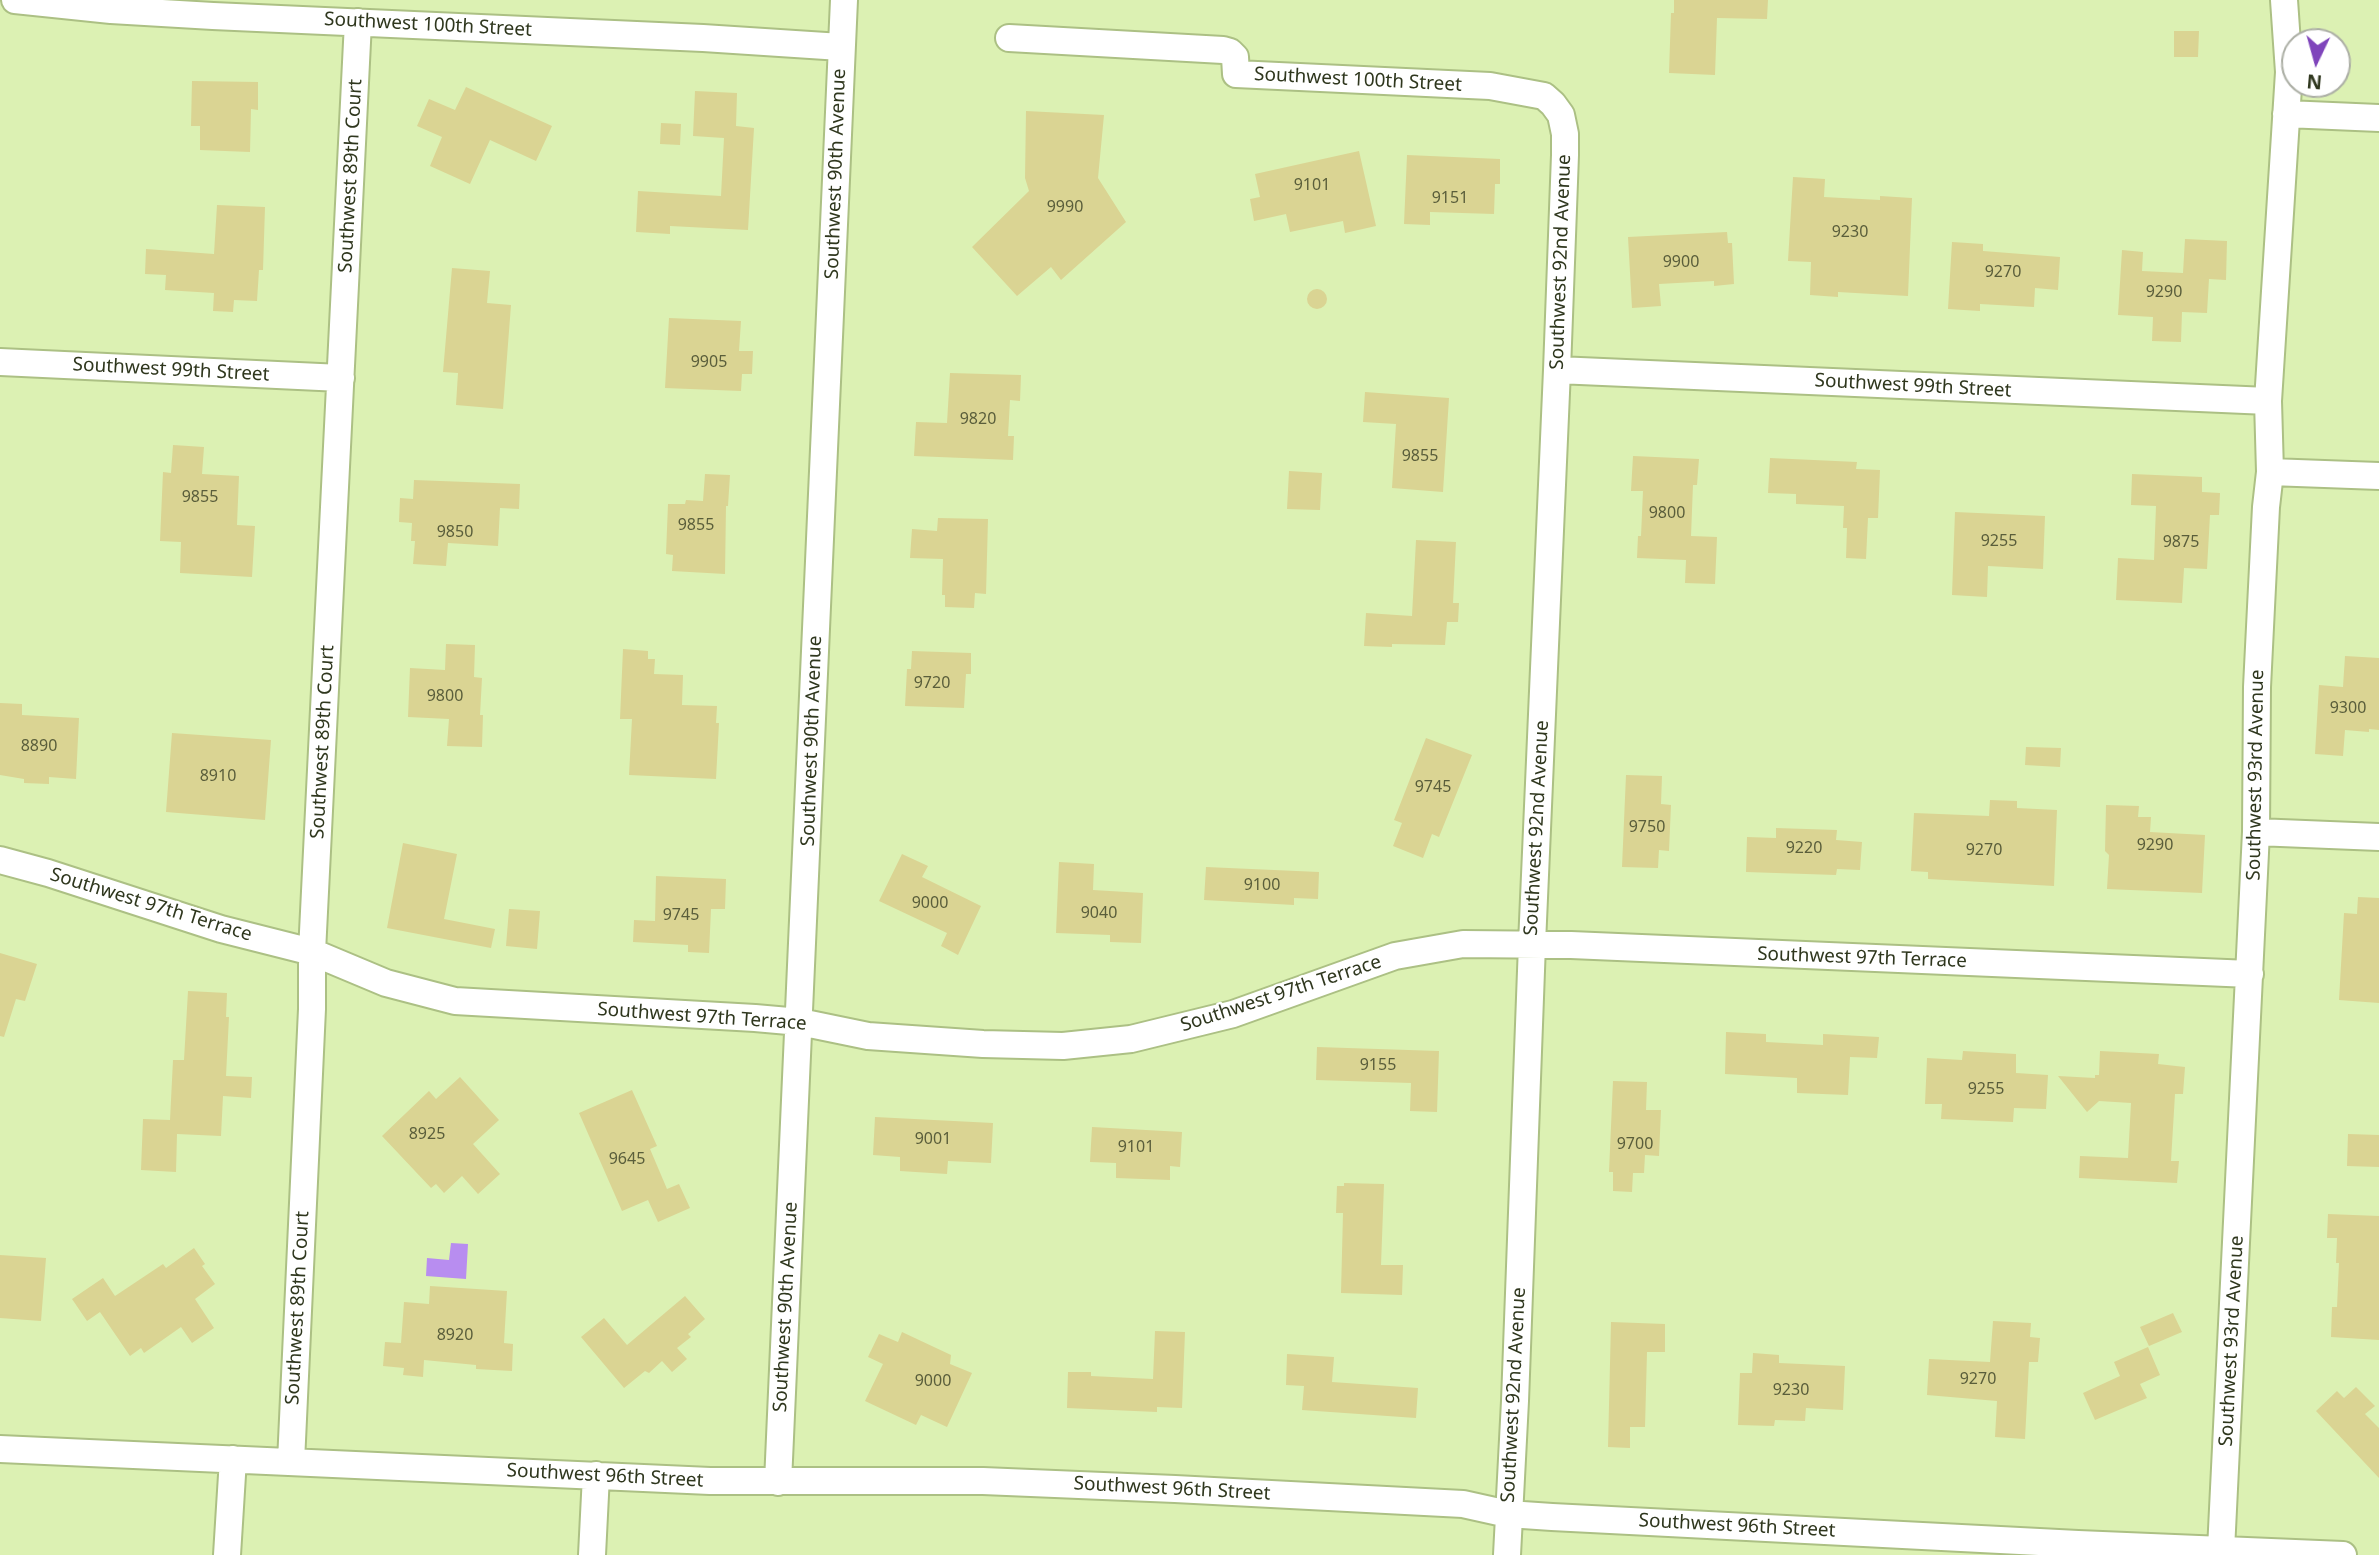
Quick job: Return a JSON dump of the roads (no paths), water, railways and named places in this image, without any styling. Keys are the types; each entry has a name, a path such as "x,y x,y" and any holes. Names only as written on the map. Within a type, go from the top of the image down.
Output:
{"street":[{"name":"Southwest 100th Street","path":"15,0 124,10 331,10 358,22 384,11 841,47"},
{"name":"Southwest 90th Avenue","path":"778,1482 844,0"},
{"name":"Southwest 93rd Avenue","path":"2221,1550 2256,832 2257,687 2270,471 2268,401 2289,72 2284,0"},
{"name":"Southwest 89th Court","path":"291,1462 312,952 358,22"},
{"name":"Southwest 100th Street","path":"1009,38 1223,50 1235,57 1236,74 1490,86 1532,92 1544,96 1553,104"},
{"name":"Southwest 92nd Avenue","path":"1507,1555 1566,155 1561,116 1553,104"},
{"path":"2286,114 2379,118"},
{"name":"Southwest 99th Street","path":"0,362 341,379"},
{"name":"Southwest 99th Street","path":"1557,370 2268,401"},
{"path":"2270,471 2379,476"},
{"path":"2256,832 2379,837"},
{"name":"Southwest 97th Terrace","path":"0,860 221,929 312,952 386,983 455,1001 800,1022 868,1035 962,1043 1063,1046 1110,1042 1164,1032 1233,1014 1395,956 1463,944 1532,944 2250,974"},
{"name":"Southwest 96th Street","path":"0,1449 710,1481 971,1480 1065,1484 1463,1504 1508,1514 2078,1549 2221,1550 2343,1555"},
{"path":"227,1555 233,1459"},
{"path":"592,1555 596,1475"}]}
